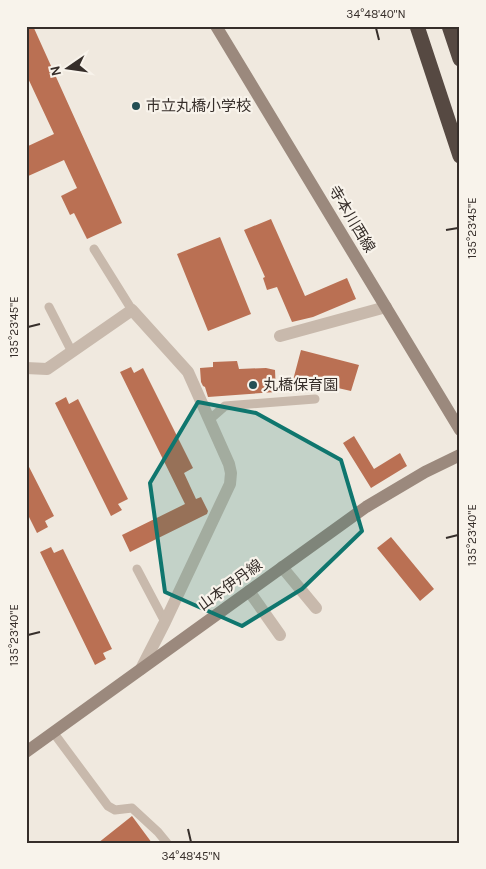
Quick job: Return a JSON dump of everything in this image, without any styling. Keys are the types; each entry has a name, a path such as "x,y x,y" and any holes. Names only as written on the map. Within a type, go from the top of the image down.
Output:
{"highway":[{"path":"417,26 460,156"},
{"path":"449,26 460,59"}],"main road":[{"name":"寺本川西線","path":"216,26 460,430"},
{"name":"山本伊丹線","path":"26,752 366,507 425,472 460,455"}],"street":[{"path":"280,336 294,338 386,307"},
{"path":"26,368 47,369 132,310 188,372 229,464 231,473 230,484 141,669"},
{"path":"282,567 316,608"},
{"path":"249,591 280,635"}],"lane":[{"path":"94,249 132,310"},
{"path":"49,307 72,352"},
{"path":"209,420 224,406 282,406 315,399"},
{"path":"137,569 165,622"},
{"path":"53,732 108,806 115,810 132,808 167,843"}],"highlighted area":[{"path":"198,402 256,413 341,460 362,531 302,589 242,626 165,592 150,483"}],"building":[{"path":"26,26 33,26 122,223 87,239 74,213 70,215 61,196 77,188 64,160 26,177 26,147 54,134 26,74"},
{"path":"271,219 305,296 347,278 356,299 313,317 292,322 277,287 267,290 263,278 265,277 244,230"},
{"path":"220,237 251,314 208,331 177,254"},
{"path":"301,350 359,365 351,391 307,381 305,388 292,384"},
{"path":"237,361 239,369 266,368 275,370 276,392 208,397 205,387 201,382 200,368 213,367 213,362"},
{"path":"131,367 134,373 143,368 193,468 184,473 196,499 201,497 208,511 207,514 130,552 122,535 185,504 120,372"},
{"path":"66,397 69,404 78,399 128,499 118,504 122,510 111,516 55,403"},
{"path":"354,436 374,469 400,453 407,466 371,488 343,443"},
{"path":"26,461 54,516 45,521 48,527 37,533 26,511"},
{"path":"391,537 434,589 420,601 377,548"},
{"path":"51,547 54,553 63,549 112,649 103,653 106,659 95,665 40,552"},
{"path":"132,816 152,843 98,843"}],"place":[{"name":"市立丸橋小学校","path":"136,106"},
{"name":"丸橋保育園","path":"253,385"}]}
